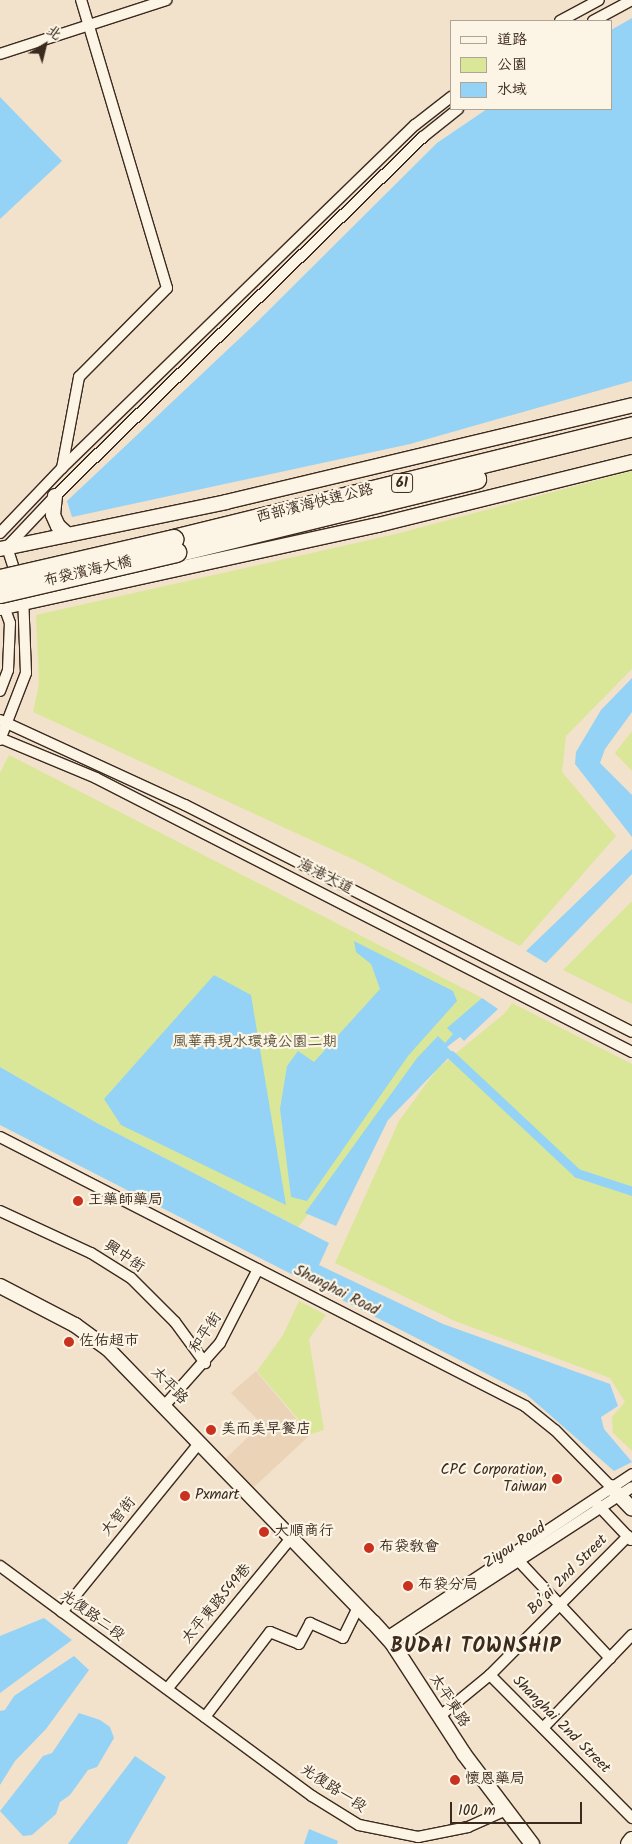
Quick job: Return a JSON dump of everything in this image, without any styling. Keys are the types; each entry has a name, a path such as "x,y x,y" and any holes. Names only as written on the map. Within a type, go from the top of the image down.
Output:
{"highway":[{"name":"西部濱海快速公路","path":"174,546 632,426"},
{"name":"西部濱海快速公路","path":"174,546 632,440"},
{"name":"布袋濱海大橋","path":"0,579 174,546"},
{"name":"布袋濱海大橋","path":"1,601 174,546"}],"main road":[{"path":"629,1844 632,1840"}],"street":[{"path":"68,535 53,515 55,496 79,377 167,288 81,0"},
{"path":"0,54 166,0"},
{"path":"562,20 599,0"},
{"path":"595,20 632,0"},
{"path":"0,533 62,468 415,125 450,98"},
{"path":"4,548 423,137 457,110"},
{"path":"4,548 226,502 632,405"},
{"path":"0,691 8,670 10,623 1,601 25,604 378,525 632,462"},
{"path":"0,739 3,721 26,673 25,604 4,548"},
{"name":"海港大道","path":"3,721 185,805 632,1032"},
{"name":"海港大道","path":"0,739 96,778 632,1052"},
{"name":"Shanghai Road","path":"0,1137 525,1406 556,1430 622,1488 632,1509"},
{"name":"興中街","path":"0,1210 91,1253 131,1278 175,1322 205,1363"},
{"name":"和平街","path":"165,1405 205,1363 220,1343 258,1269"},
{"name":"太平路","path":"0,1286 75,1326 108,1348 292,1538"},
{"name":"大智街","path":"62,1612 200,1442"},
{"name":"Ziyou Road","path":"390,1640 622,1488 632,1474"},
{"path":"597,1504 627,1536"},
{"name":"Bo’ai 2nd Street","path":"440,1716 490,1674 627,1536"},
{"name":"太平東路","path":"292,1538 390,1640 440,1716 532,1844"},
{"name":"太平東路549巷","path":"167,1689 292,1538"},
{"path":"516,1558 558,1606 610,1658"},
{"name":"光復路二段","path":"0,1566 167,1689"},
{"path":"205,1718 270,1632 299,1644 310,1623 343,1638 358,1607"},
{"path":"543,1728 632,1635"},
{"name":"Shanghai 2nd Street","path":"490,1674 632,1818"},
{"name":"光復路一段","path":"167,1689 312,1796 359,1825 418,1837 468,1827 506,1810"}],"shaded area":[{"path":"256,1371 310,1435 254,1487 225,1459 262,1424 231,1393"}],"green space":[{"path":"632,471 632,669 566,736 562,772 616,836 520,946 357,861 33,712 39,684 36,615 396,534"},
{"path":"632,731 632,771 615,753"},
{"name":"風華再現水環境公園二期","path":"9,755 482,998 298,1227 97,1123 0,1067 0,773"},
{"path":"632,901 632,1004 563,970"},
{"path":"512,1003 632,1064 632,1451 613,1433 612,1417 625,1402 610,1378 455,1321 335,1263 399,1121 437,1069 505,1013"},
{"path":"299,1301 326,1315 309,1339 324,1430 311,1434 257,1371 283,1335"}],"water":[{"path":"632,18 632,381 410,444 72,517 67,501 258,321 437,143 486,110 612,110 612,29"},
{"path":"0,97 62,161 0,219"},
{"path":"632,678 632,712 605,749 600,763 632,795 632,837 575,764 576,752 601,710"},
{"path":"632,849 632,874 546,963 526,951"},
{"path":"354,941 453,991 457,1001 408,1056 307,1201 291,1197 280,1109 287,1066 298,1051 314,1062 380,989 371,964 356,952"},
{"path":"214,975 251,995 286,1205 121,1125 104,1099"},
{"path":"482,998 498,1009 464,1041 460,1037 447,1047 453,1053 388,1120 336,1226 305,1213 417,1058 438,1036 445,1043 453,1034 447,1028"},
{"path":"0,1067 97,1123 329,1243 319,1265 443,1324 610,1384 618,1406 601,1417 604,1429 632,1462 614,1471 526,1394 0,1125"},
{"path":"44,1618 72,1640 0,1693 0,1636"},
{"path":"74,1656 89,1670 46,1729 15,1761 0,1785 0,1711 5,1710 14,1696"},
{"path":"79,1713 100,1720 110,1727 114,1738 97,1767 88,1770 70,1795 60,1802 56,1814 32,1835 23,1836 0,1811 43,1756 52,1753"},
{"path":"135,1756 166,1777 127,1844 68,1844"},
{"path":"309,1829 338,1841 337,1844 304,1844"}],"waterway":[{"path":"451,1055 577,1173 632,1191"}],"place":[{"name":"王藥師藥局","path":"78,1201"},
{"name":"佐佑超市","path":"69,1342"},
{"name":"美而美早餐店","path":"211,1430"},
{"name":"CPC Corporation, Taiwan","path":"557,1479"},
{"name":"Pxmart","path":"185,1496"},
{"name":"大順商行","path":"264,1532"},
{"name":"布袋教會","path":"369,1548"},
{"name":"布袋分局","path":"408,1586"},
{"name":"懷恩藥局","path":"455,1780"}],"district":[{"name":"BUDAI TOWNSHIP","path":"476,1647"}]}
